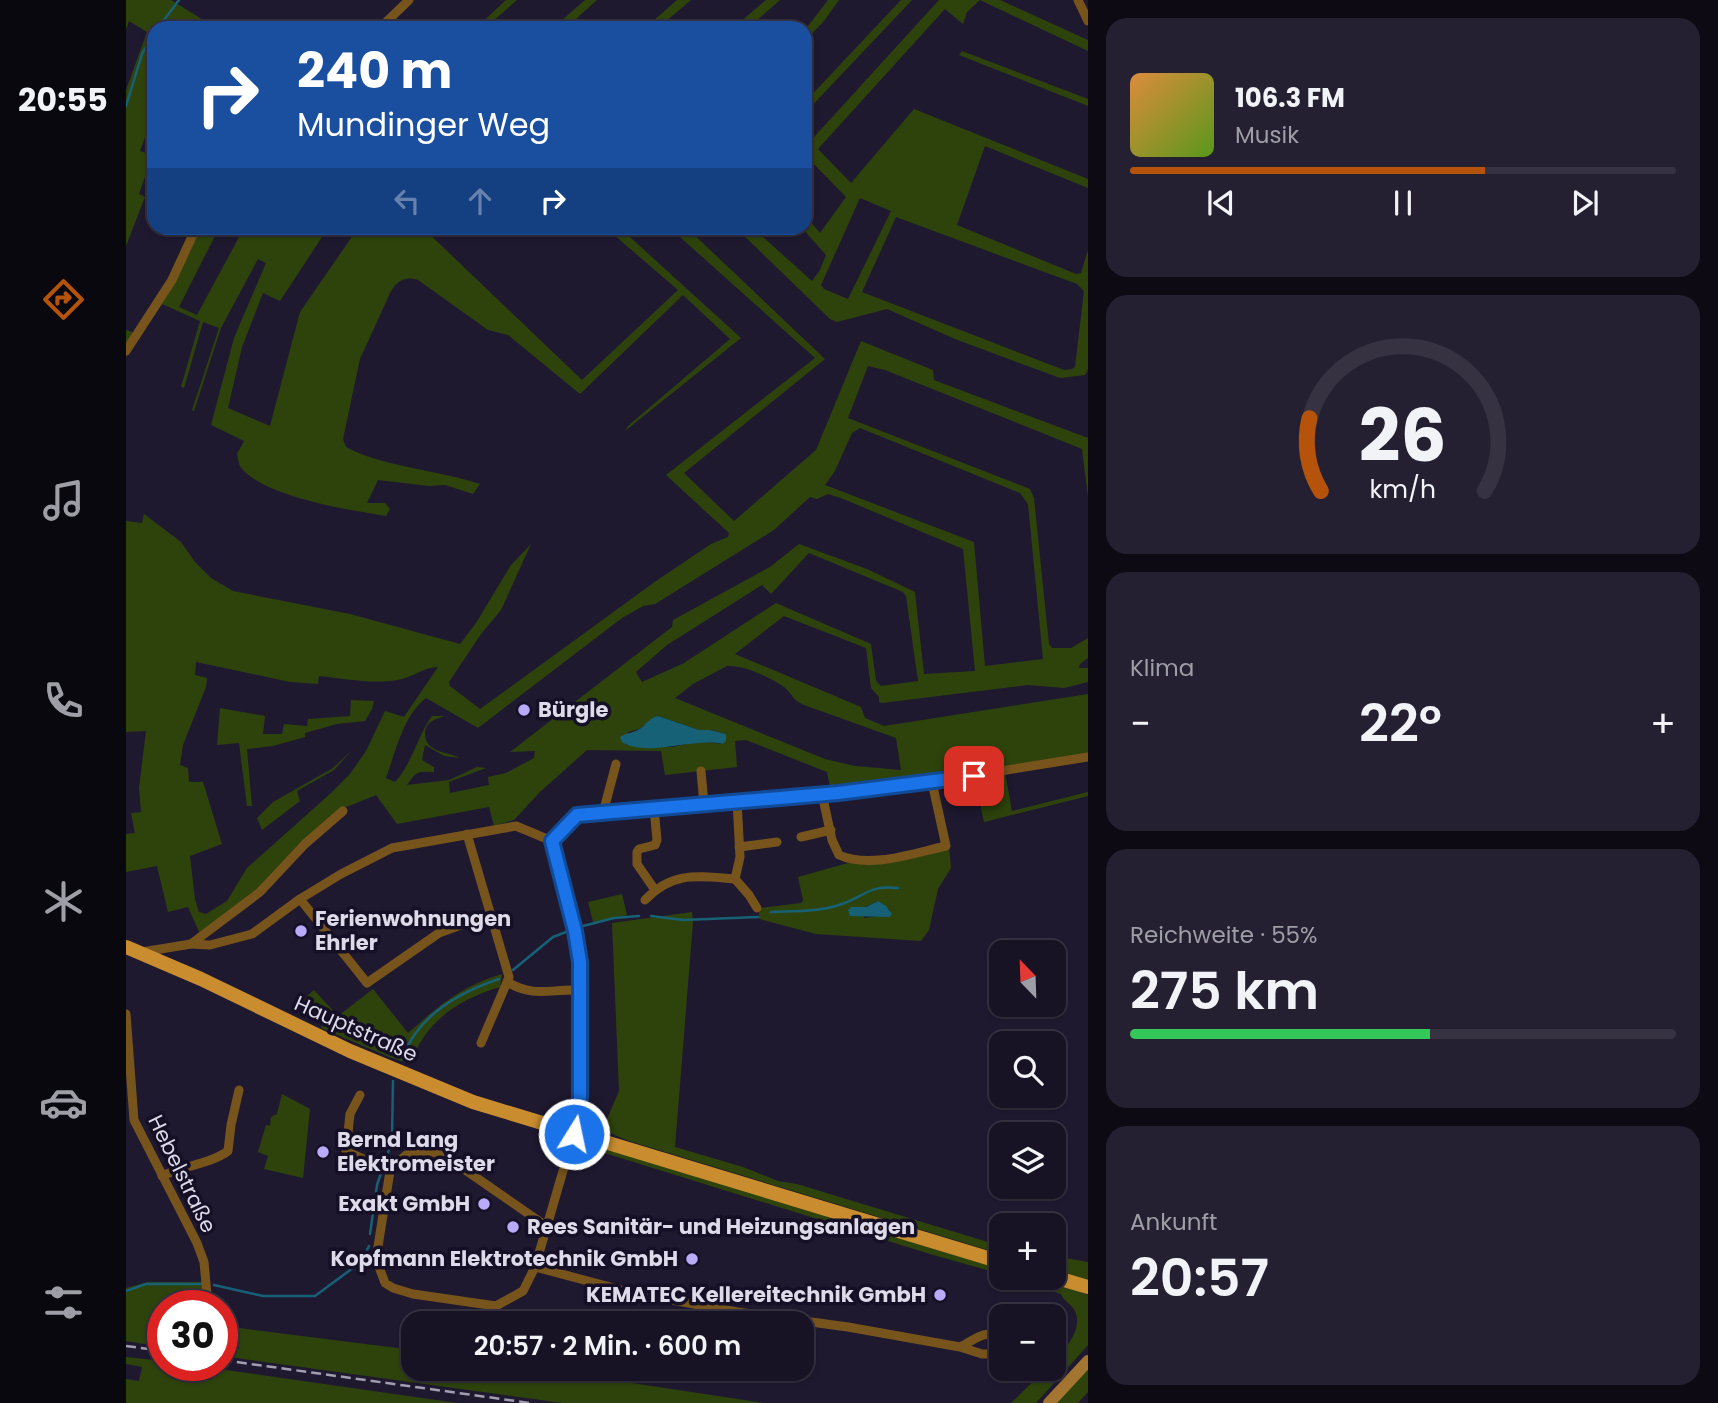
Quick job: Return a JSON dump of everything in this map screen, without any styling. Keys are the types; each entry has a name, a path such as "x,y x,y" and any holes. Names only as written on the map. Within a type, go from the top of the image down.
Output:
{"main road":[{"name":"Hauptstraße","path":"126,947 142,952 350,1051 473,1102 989,1258"},
{"path":"1066,1281 1088,1287"},
{"path":"1049,1403 1088,1361"}],"street":[{"path":"387,21 409,0"},
{"path":"1078,0 1088,21"},
{"path":"126,351 172,279 193,235"},
{"path":"552,841 577,815 932,782 1088,757"},
{"path":"603,813 615,764"},
{"path":"701,771 704,804"},
{"path":"822,794 839,855 848,859 881,859 946,846 932,782"},
{"path":"735,879 739,847 737,801"},
{"path":"654,808 657,840 655,845 639,849 637,864 655,890"},
{"path":"191,944 260,892 305,844 343,811"},
{"path":"142,952 191,944 210,946 252,934 300,899 392,848 516,826 552,841"},
{"path":"801,837 831,830"},
{"path":"467,834 509,977 481,1043"},
{"path":"546,1226 448,1158 430,1151 419,1151 406,1155 390,1171 376,1259 385,1283 393,1288 413,1294 496,1307 523,1291 535,1267 574,1134 579,1107 580,962 575,931 552,841"},
{"path":"739,847 777,842"},
{"path":"645,900 669,881 696,875 735,879 757,908"},
{"path":"300,899 367,983 439,933 491,914"},
{"path":"507,982 534,993 551,989 579,990"},
{"name":"Hebelstraße","path":"126,1014 130,1119 190,1225 204,1262 207,1290"},
{"path":"162,1176 178,1168 221,1156 228,1151 239,1090"},
{"path":"360,1095 350,1114 346,1152 390,1171"},
{"path":"579,1107 598,1133 618,1147"},
{"path":"535,1267 656,1297 960,1347"}],"green space":[{"path":"126,0 171,0 205,21 147,21 147,32 129,21 126,30"},
{"path":"506,0 517,0 493,21 484,21"},
{"path":"585,0 597,0 574,21 561,21"},
{"path":"677,0 691,0 666,21 653,21"},
{"path":"766,0 780,0 756,21 741,21"},
{"path":"828,0 839,0 812,34 812,21"},
{"path":"901,0 912,0 812,106 812,95"},
{"path":"939,0 980,0 967,12 963,24 945,9 818,149 851,183 914,109 1088,179 1088,188 985,146 957,225 1076,274 1081,273 1088,250 1088,369 1085,375 1060,378 955,339 887,309 837,322 830,319 743,235 761,235 812,281 826,255 808,235 812,235 812,223 820,233 846,197 812,162 812,139","holes":["860,198 891,211 848,299 824,289 821,285","896,217 1077,284 1084,291 1075,367 1064,370 862,292"]},
{"path":"980,0 1000,0 1088,40 1088,51"},
{"path":"147,32 147,132 140,151 147,153 147,171 139,194 145,197 126,246 126,90"},
{"path":"962,51 1088,99 1088,106 959,55"},
{"path":"188,235 215,235 179,307 197,315 240,235 323,235 280,301 263,293 242,347 228,408 270,426 300,312 353,235 430,235 582,380 678,290 614,235 628,235 741,338 625,431 730,339 683,295 580,394 508,335 488,330 418,280 403,280 391,291 360,359 343,439 346,447 394,464 480,484 473,494 445,485 429,486 378,480 367,503 385,503 390,509 386,516 310,501 254,479 242,469 239,462 237,454 244,441 211,425 234,338 266,263 258,259 221,328 194,411 192,410 219,328 203,322 184,388 181,387 200,321 162,304 126,357 126,330 135,333 168,278"},
{"path":"678,235 694,235 825,359 684,473 734,521 816,450 861,341 933,370 934,380 1088,438 1088,497 1082,449 885,370 868,366 848,418 1030,489 1034,498 1049,644 1052,648 1071,648 1088,638 1088,658 1079,668 1088,668 1088,682 1064,688 1028,685 882,703 871,688 866,648 784,616 735,654 861,707 865,718 884,726 1088,694 1088,757 1005,772 1012,811 1088,792 1088,796 984,822 973,771 830,787 827,772 746,740 735,741 737,767 665,775 661,751 587,750 540,792 514,820 494,826 489,807 397,824 376,795 339,810 270,881 200,934 188,907 168,912 157,866 126,872 126,834 135,833 131,813 141,812 139,788 146,731 126,732 126,521 142,523 144,514 181,542 211,578 233,591 350,614 460,644 511,565 531,544 501,610 481,634 449,682 450,686 480,709 656,581 711,544 728,537 729,533 666,475 815,358","holes":["860,428 1020,493 1028,504 1043,659 985,666 974,542 825,485 835,471 852,433","828,494 841,498 963,549 975,671 924,674 915,592 867,569 799,544 770,567 673,620 672,627 510,752 535,751 534,758 506,773 488,777 489,785 450,793 449,782 486,768 477,767 449,780 407,785 417,773 434,772 434,767 422,760 425,745 444,756 460,758 433,748 426,740 425,730 429,724 445,716 432,716 401,774 395,782 386,778 406,724 411,714 426,698 478,728 622,618 643,606 655,604 774,530 810,497 817,499","809,553 903,592 906,596 918,681 881,686 876,681 871,644 776,603 684,663 642,682 636,672 667,645 762,585 771,594","196,662 290,682 318,684 319,676 361,681 392,681 438,667 404,717 385,711 366,751 350,774 247,868 227,901 206,914 199,912 195,899 190,856 222,844 203,782 189,782 188,768 180,765 183,745 206,687 207,678 195,675","727,666 757,672 784,687 804,705 896,738 901,770 855,766 825,759 675,698 693,684","658,716 699,730 726,734 723,744 702,741 672,747 626,745 628,732 639,729"]},
{"path":"351,700 374,701 365,721 337,724 273,746 247,749 252,806 247,806 239,743 217,745 220,708 265,716 263,734 282,734 284,724 307,726 308,719 350,716"},
{"path":"352,750 334,770 297,791 300,801 262,830 257,818 273,802 333,768"},
{"path":"949,847 951,868 938,889 929,930 921,941 816,934 759,919 759,908 801,903 803,900 798,877 848,863 869,864 903,860 947,850","holes":["878,901 890,910 879,916 864,918 865,907"]},
{"path":"622,894 627,915 593,922 588,902"},
{"path":"692,912 675,1147 743,1167 778,1181 797,1184 989,1242 989,1250 612,1134 604,1126 619,1091 612,923"},
{"path":"502,974 500,987 470,998 434,1024 410,1064 321,1028 322,1025 297,1005 314,990 338,1016 373,989 408,1033 451,998"},
{"path":"282,1094 310,1109 303,1178 264,1169 268,1156 258,1152 266,1125 270,1126 271,1117 277,1114"},
{"path":"598,1143 989,1261 989,1271 930,1254 595,1150"},
{"path":"1066,1258 1088,1262 1088,1281 1066,1274"},
{"path":"148,1282 207,1282 207,1290 147,1290 147,1344 126,1341 126,1288"},
{"path":"1066,1286 1088,1295 1088,1345 1066,1370 1066,1346 1075,1332 1077,1318 1073,1308 1061,1294 1048,1290 1066,1290"},
{"path":"239,1328 401,1348 401,1381 238,1358"},
{"path":"126,1357 147,1359 147,1381 238,1381 238,1372 457,1403 126,1403 126,1379 139,1381 142,1367 126,1364"},
{"path":"1088,1369 1088,1392 1078,1403 1055,1403"},
{"path":"403,1381 618,1381 764,1403 562,1403"},
{"path":"1034,1381 1056,1381 1036,1403 1011,1403"}],"water":[{"path":"658,716 699,730 726,734 726,740 723,744 698,743 657,748 632,746 622,742 620,737 638,730"},
{"path":"878,901 892,914 889,917 850,916 848,910 851,907 866,907"}],"waterway":[{"path":"163,21 179,0"},
{"path":"126,106 147,46"},
{"path":"771,912 825,908 842,904 874,889 898,888"},
{"path":"583,926 614,918 639,916"},
{"path":"651,916 683,920 758,917"},
{"path":"513,970 553,937 571,930"},
{"path":"402,1059 418,1030 440,1008 468,991 499,979"},
{"path":"386,1161 392,1137 393,1081"},
{"path":"370,1234 381,1173"},
{"path":"214,1285 263,1296 315,1296 361,1262 369,1246"},
{"path":"126,1291 146,1284 201,1284"}],"railway":[{"path":"126,1346 147,1349"},
{"path":"238,1362 530,1403"}],"place":[{"name":"Bürgle","path":"524,710"},
{"name":"Ferienwohnungen Ehrler","path":"301,931"},
{"name":"Bernd Lang Elektromeister","path":"323,1152"},
{"name":"Exakt GmbH","path":"484,1204"},
{"name":"Rees Sanitär- und Heizungsanlagen","path":"513,1227"},
{"name":"Kopfmann Elektrotechnik GmbH","path":"692,1259"},
{"name":"KEMATEC Kellereitechnik GmbH","path":"940,1295"}],"route":[{"path":"574,1134 580,1098 580,962 575,931 552,841 577,815 838,793 974,776"}]}
